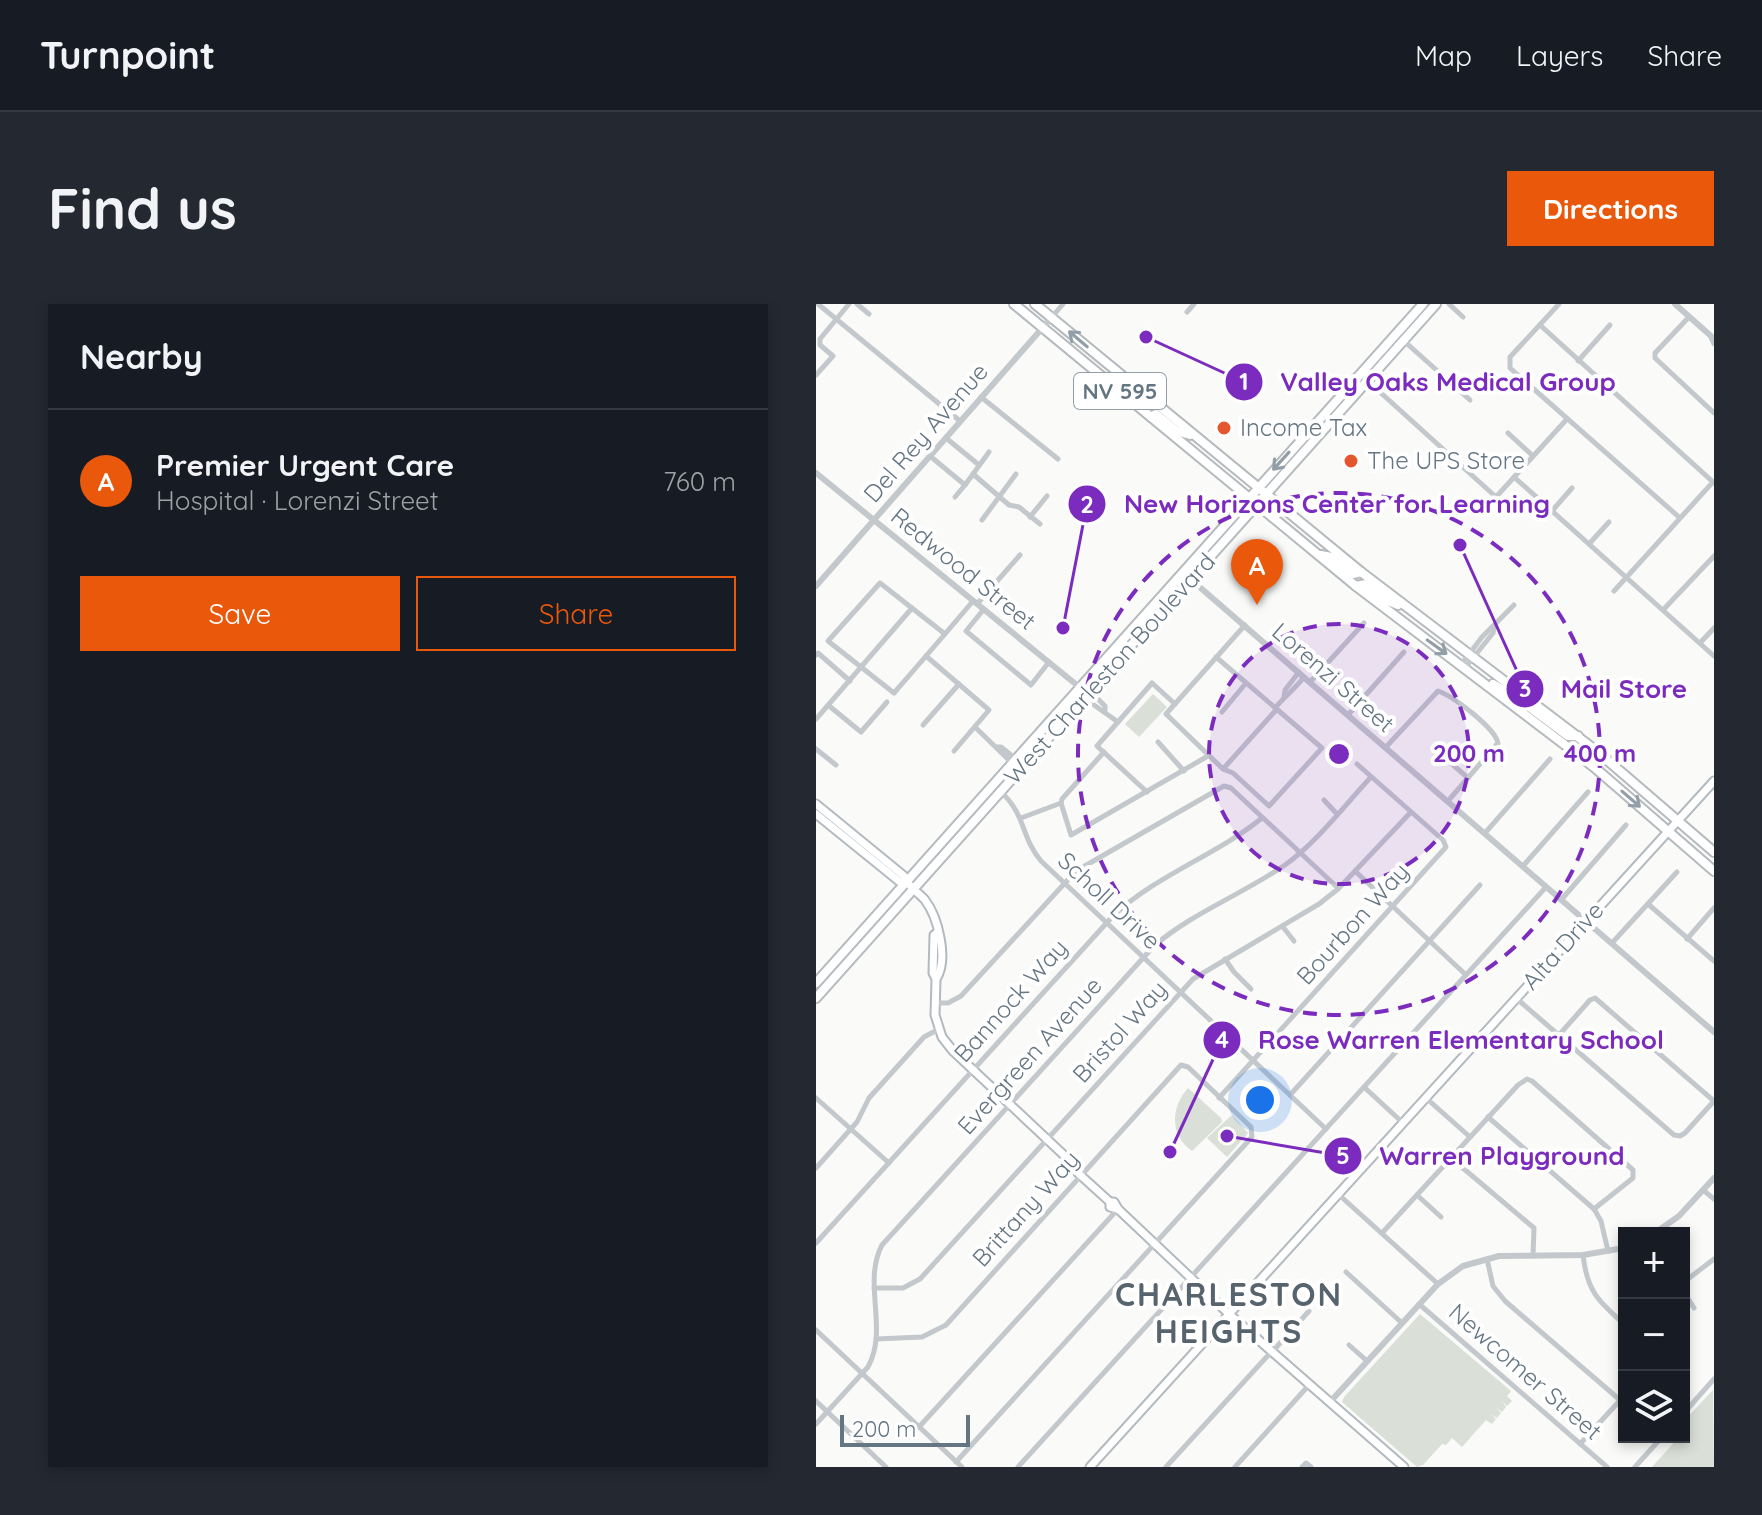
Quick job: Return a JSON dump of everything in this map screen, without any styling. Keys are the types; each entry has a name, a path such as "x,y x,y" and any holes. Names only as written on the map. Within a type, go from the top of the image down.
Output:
{"main road":[{"name":"NV 595","path":"1014,304 1317,555 1575,751 1714,871"},
{"name":"NV 595","path":"1035,304 1361,572 1578,736 1714,852"},
{"name":"West Charleston Boulevard","path":"1186,575 1266,494 1423,304"},
{"name":"West Charleston Boulevard","path":"816,998 974,806 996,788 1186,575 1257,487 1436,304"},
{"path":"1107,381 1124,385 1155,410 1162,408"},
{"path":"1151,417 1156,414 1177,431 1198,438"},
{"path":"1317,555 1331,557 1353,574 1361,572"},
{"path":"1356,586 1366,584 1386,600 1410,609"},
{"path":"1478,678 1516,697 1568,736 1578,736"},
{"name":"West Charleston Boulevard","path":"816,983 968,827 1014,761 1083,691"},
{"name":"Alta Drive","path":"1090,1467 1714,781"},
{"path":"816,804 820,814 838,832 900,882 910,886"},
{"path":"968,827 974,806"},
{"path":"820,814 904,876 930,908 941,936 934,1003 939,1029 948,1045 1110,1202 1113,1210 1118,1209 1229,1314 1404,1467"},
{"path":"838,832 865,845"},
{"path":"936,979 933,973 934,935 938,932"},
{"path":"934,945 940,968"}],"street":[{"path":"818,304 960,421"},
{"path":"816,375 833,356 819,342 849,304"},
{"path":"857,304 869,314"},
{"name":"Del Rey Avenue","path":"816,586 1063,304"},
{"path":"1187,312 1194,304"},
{"path":"1449,304 1463,317"},
{"path":"1559,304 1510,357 1510,368 1680,518"},
{"path":"1675,304 1713,339"},
{"path":"1689,317 1655,353 1655,358 1714,413"},
{"path":"1540,325 1713,482 1614,591"},
{"path":"1578,361 1610,325"},
{"path":"1403,340 1470,400"},
{"path":"1363,378 1496,497 1567,419"},
{"path":"981,397 1058,459"},
{"path":"1508,433 1533,456"},
{"path":"946,438 979,465"},
{"path":"955,497 989,452"},
{"path":"930,456 965,485"},
{"name":"Redwood Street","path":"816,473 1083,691"},
{"path":"973,474 998,496 1040,524"},
{"path":"982,520 1016,474"},
{"path":"1514,477 1714,656"},
{"path":"1552,511 1572,488"},
{"path":"1030,517 1047,496"},
{"path":"1589,544 1609,522"},
{"path":"945,634 880,583 828,641 894,693 1020,555"},
{"path":"1663,610 1714,556"},
{"name":"Lorenzi Street","path":"1186,575 1714,1032"},
{"path":"1463,666 1514,605"},
{"path":"816,719 912,608"},
{"path":"984,609 966,631 1031,685 1049,662"},
{"path":"1223,769 1284,697 1290,695 1305,677 1364,623"},
{"path":"1216,657 1322,748 1269,806 1233,773 1223,769 1166,714 1216,657 1245,625"},
{"path":"1700,643 1714,628"},
{"path":"1348,715 1404,652"},
{"path":"816,655 818,653 850,681"},
{"path":"926,656 989,710 954,751"},
{"path":"1147,792 1097,746 1152,683 1175,704"},
{"path":"1222,712 1246,683"},
{"path":"923,725 959,684"},
{"path":"1083,691 1087,700 1118,722"},
{"path":"1386,747 1438,691 1473,714 1498,740 1497,744 1448,801"},
{"path":"828,705 861,732 887,702"},
{"path":"975,727 997,747 1003,748 1014,761"},
{"path":"1158,742 1184,771"},
{"path":"816,749 836,765"},
{"path":"1437,751 1468,778"},
{"path":"1021,818 1061,803 1104,752"},
{"path":"1061,803 1071,835 1209,756"},
{"path":"1485,833 1550,759"},
{"path":"1357,764 1411,812"},
{"name":"Evergreen Avenue","path":"816,1424 862,1374 873,1356 876,1339 873,1269 882,1245 1143,958 1173,931 1269,875 1300,853 1371,777"},
{"path":"934,1003 948,1003 961,996 1076,871 1226,786 1338,889"},
{"name":"Scholl Drive","path":"996,788 1014,805 1035,853 1064,883 1326,1129"},
{"path":"1523,866 1588,792"},
{"path":"1324,800 1337,814"},
{"name":"Bourbon Way","path":"1219,1098 1443,851 1446,844 1411,812"},
{"name":"Bristol Way","path":"874,1288 903,1288 920,1279 1193,979 1309,912 1338,889 1411,812"},
{"name":"Bannock Way","path":"816,1243 1106,923 1144,890 1246,831 1262,818"},
{"path":"1561,900 1626,825"},
{"path":"1355,871 1466,975"},
{"path":"1612,943 1677,872"},
{"path":"1290,1095 1480,885"},
{"path":"1018,1467 1546,887"},
{"path":"1648,904 1714,961"},
{"path":"1687,939 1714,908"},
{"path":"1283,927 1294,941"},
{"path":"1225,959 1251,989"},
{"path":"1516,998 1670,1131 1680,1136 1714,1101 1595,998 1559,1035"},
{"path":"816,1168 859,1119 866,1101 924,1037 939,1029"},
{"name":"Brittany Way","path":"876,1339 922,1337 946,1325 1183,1065 1219,1098"},
{"path":"1382,1233 1522,1080 1527,1079 1631,1167 1634,1174 1631,1181 1594,1209"},
{"path":"1364,1087 1403,1123"},
{"path":"816,1098 889,1163"},
{"path":"956,1462 1252,1137 1253,1131 1219,1098"},
{"path":"1426,1098 1470,1137"},
{"path":"1488,1117 1594,1209 1601,1221 1609,1252"},
{"path":"1451,1158 1534,1228 1533,1256"},
{"path":"1663,1227 1679,1216 1714,1178"},
{"path":"1703,1190 1714,1199"},
{"path":"1338,1194 1438,1284"},
{"path":"1417,1195 1441,1217"},
{"path":"919,1427 1118,1209"},
{"path":"1330,1402 1438,1284 1463,1266 1487,1258 1583,1255 1618,1250"},
{"path":"1583,1255 1587,1283 1594,1295 1618,1318"},
{"path":"1487,1258 1493,1286 1505,1301 1618,1395"},
{"path":"1690,1277 1714,1259"},
{"path":"1346,1272 1402,1323"},
{"path":"1688,1299 1694,1308"},
{"name":"Newcomer Street","path":"1419,1304 1607,1467"},
{"path":"1166,1467 1309,1311"},
{"path":"816,1330 962,1467"},
{"path":"1349,1345 1367,1361"},
{"path":"1690,1406 1714,1379"},
{"path":"1235,1467 1310,1384"},
{"path":"816,1401 886,1467"},
{"path":"1580,1444 1618,1402"},
{"path":"1635,1467 1657,1443"}],"shaded area":[{"path":"1153,694 1167,707 1139,737 1125,724"},
{"path":"1188,1088 1222,1122 1192,1151 1179,1137 1175,1121 1178,1104"},
{"path":"1232,1115 1248,1133 1227,1157 1207,1138"},
{"path":"1420,1314 1511,1391 1507,1396 1512,1401 1507,1406 1502,1401 1506,1407 1502,1412 1496,1408 1501,1413 1497,1418 1491,1414 1496,1419 1492,1424 1486,1420 1462,1447 1452,1438 1417,1467 1342,1402"},
{"path":"1713,1390 1714,1467 1652,1467 1674,1443 1690,1443 1690,1415"}],"place":[{"name":"Valley Oaks Medical Group","path":"1146,337"},
{"name":"Income Tax","path":"1224,428"},
{"name":"The UPS Store","path":"1351,461"},
{"name":"Mail Store","path":"1460,545"},
{"name":"Premier Urgent Care","path":"1257,605"},
{"name":"New Horizons Center for Learning","path":"1063,628"},
{"name":"Warren Playground","path":"1227,1136"},
{"name":"Rose Warren Elementary School","path":"1170,1152"}],"district":[{"name":"CHARLESTON HEIGHTS","path":"1229,1314"}]}
